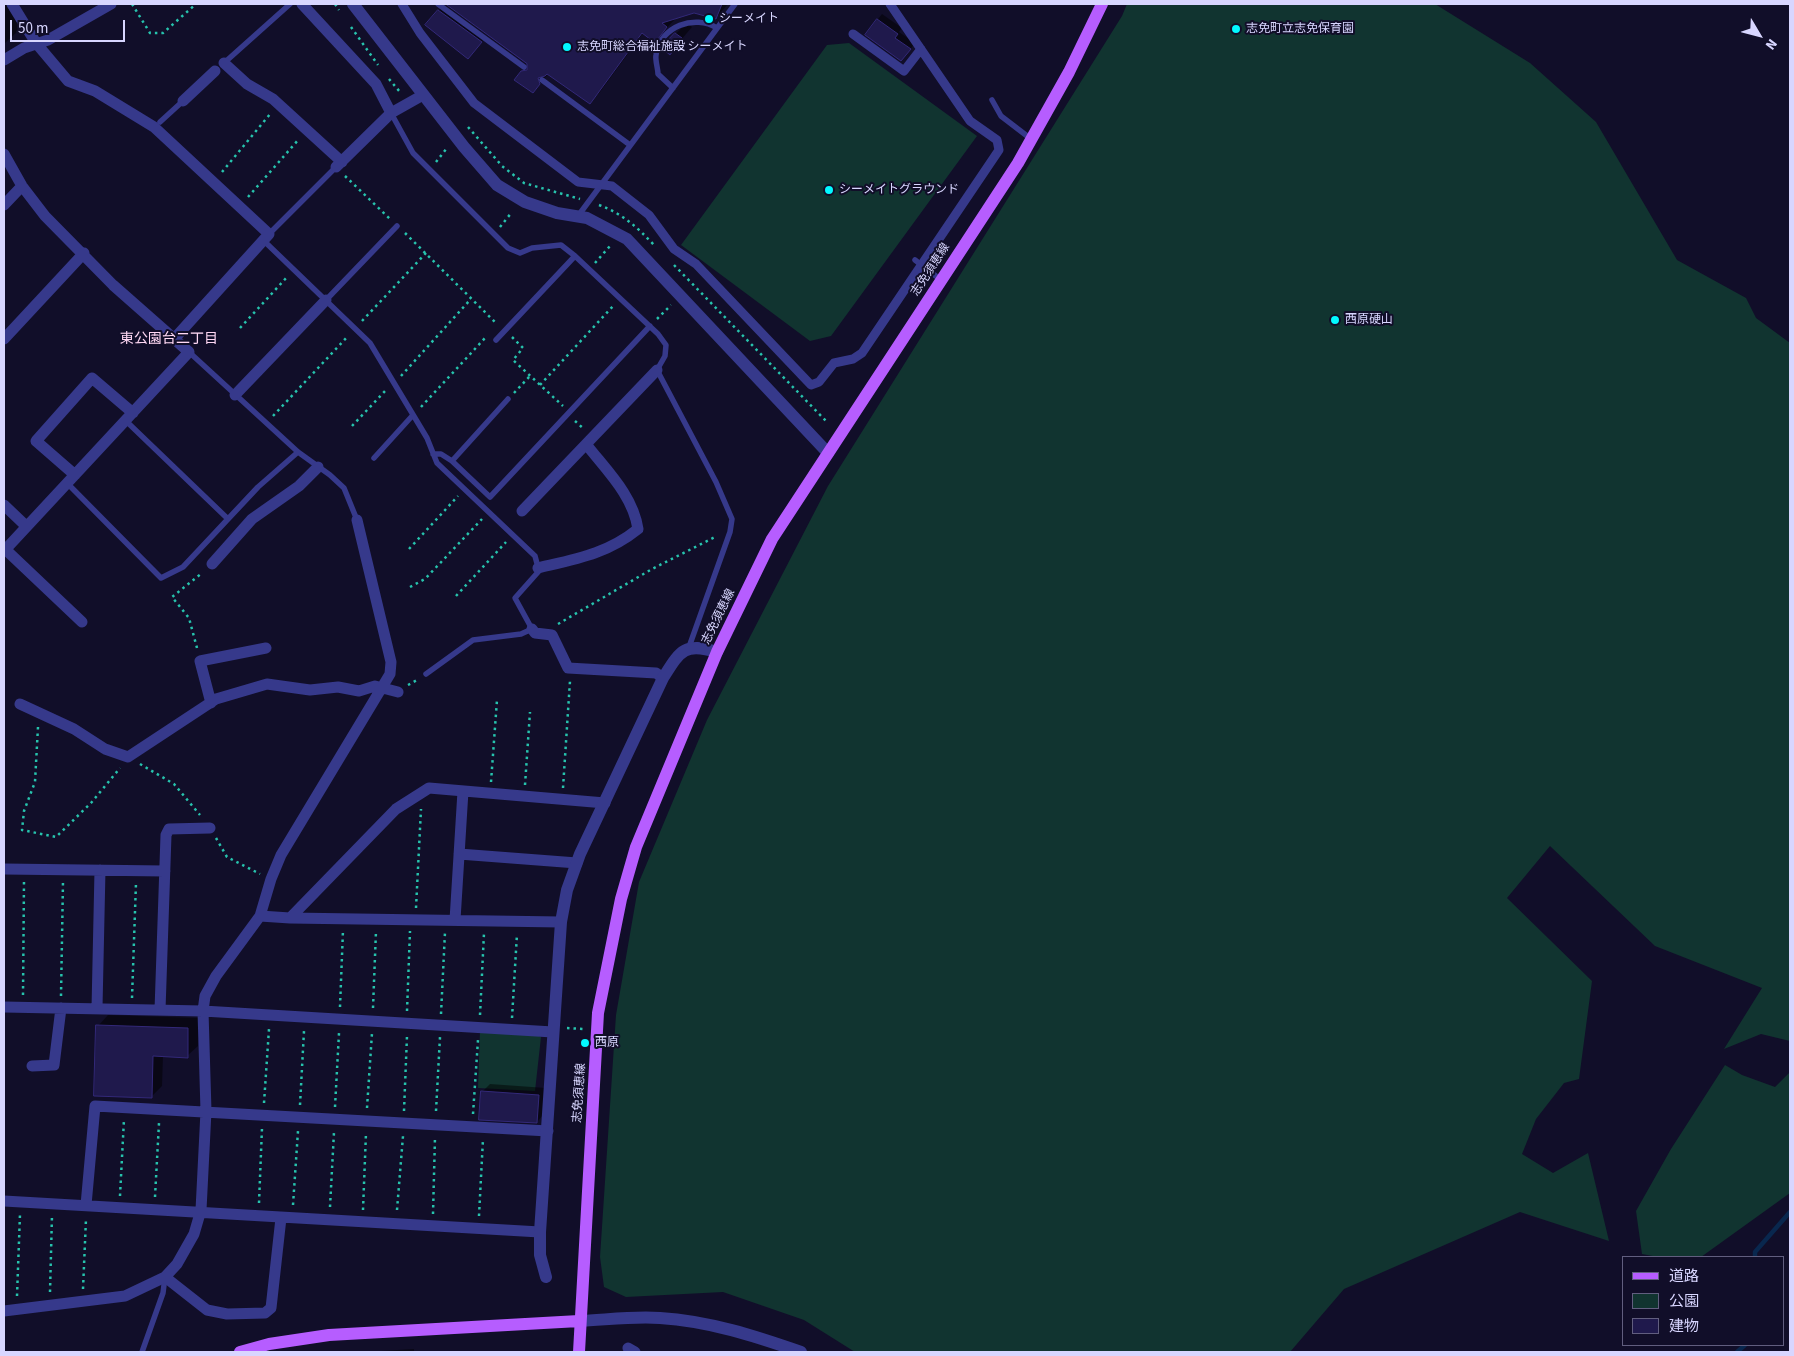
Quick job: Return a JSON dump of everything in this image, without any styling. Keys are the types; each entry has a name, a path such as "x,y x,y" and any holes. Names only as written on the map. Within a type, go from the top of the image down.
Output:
{"main road":[{"name":"志免須恵線","path":"579,1352 579,1321 598,1014 621,900 636,847 717,652 772,539 1018,163 1069,72 1102,4"},
{"path":"240,1352 269,1344 329,1335 579,1321"}],"street":[{"path":"12,4 36,43 68,81 95,91 157,124 240,206 266,237 174,339"},
{"path":"4,60 36,43 48,40 111,4"},
{"path":"302,4 376,84 391,113"},
{"path":"353,4 422,94 497,185 525,202 557,213 588,218 627,239 828,453"},
{"path":"402,4 420,33 474,103 578,182 612,186 649,215 674,249 696,264 811,385 819,382 834,363 853,359 862,353 999,150 997,140 970,121 890,4"},
{"path":"853,34 904,72 921,49"},
{"path":"224,63 247,84 278,104 307,130 339,164 391,113 422,94"},
{"path":"182,101 215,71"},
{"path":"4,154 22,186 45,216 84,253 113,285 189,352 5,550 82,622"},
{"path":"4,205 22,186"},
{"path":"4,340 84,253"},
{"path":"235,395 326,300"},
{"path":"522,511 657,370"},
{"path":"71,479 36,441 92,378 129,417"},
{"path":"538,568 594,555 624,540 638,529 636,513 628,498 589,441"},
{"path":"212,564 252,519 299,486 318,467"},
{"path":"4,505 26,526"},
{"path":"4,1311 125,1296 165,1277 177,1264 194,1234 201,1210 206,1111 203,1011 205,996 216,976 260,916 271,879 281,855 390,674 391,662 357,520"},
{"path":"532,629 535,633 552,635 568,668 656,673 663,678"},
{"path":"546,1277 540,1255 540,1232 561,922 567,890 577,863 663,678 675,659 689,647 700,647 717,652"},
{"path":"211,703 200,660 266,648"},
{"path":"20,704 74,729 105,749 128,757 211,703 238,691 267,684 310,690 338,687 359,691 375,686 398,692"},
{"path":"290,918 396,809 429,788 605,803"},
{"path":"451,920 459,854 462,791"},
{"path":"160,1010 166,835 169,830 210,828"},
{"path":"459,854 577,863"},
{"path":"4,869 165,871"},
{"path":"97,1008 100,870"},
{"path":"260,916 561,922"},
{"path":"4,1007 203,1011 512,1030 553,1029"},
{"path":"32,1066 54,1065 61,1008"},
{"path":"86,1205 95,1106 548,1131"},
{"path":"4,1201 201,1210 287,1219 540,1232"},
{"path":"165,1277 207,1310 227,1314 265,1313 271,1308 287,1219"},
{"path":"579,1321 658,1318 701,1322 749,1334 801,1352"}],"lane":[{"path":"215,71 290,4"},
{"path":"438,4 524,67"},
{"path":"578,216 735,4"},
{"path":"673,88 658,74 656,55 660,45 676,26 686,22 708,22 717,28"},
{"path":"542,80 630,145"},
{"path":"992,100 1001,116 1031,139"},
{"path":"157,124 182,101"},
{"path":"391,113 412,154 508,248 520,253 532,248 561,245 650,326 666,346 665,356 657,370 732,519 728,537 689,647"},
{"path":"339,164 266,237 294,270 370,343 413,416 437,463 535,556 539,571 515,598 532,629 521,634 473,640 426,674"},
{"path":"326,300 397,226"},
{"path":"496,340 575,256"},
{"path":"915,260 941,280"},
{"path":"433,454 441,454 452,461 490,497 650,326"},
{"path":"189,352 266,424 344,488 357,520"},
{"path":"452,461 508,400"},
{"path":"374,458 413,416"},
{"path":"129,417 228,519"},
{"path":"71,479 161,578 183,567 258,487 298,452"},
{"path":"142,1352 162,1293 165,1277"}],"path":[{"path":"132,4 150,33 163,33 196,4"},
{"path":"214,182 278,104"},
{"path":"240,206 307,130"},
{"path":"429,170 447,148"},
{"path":"339,164 397,226 472,297 402,376 393,382 352,426"},
{"path":"494,234 512,212"},
{"path":"589,269 611,245"},
{"path":"266,424 426,253"},
{"path":"240,328 294,270"},
{"path":"540,385 620,298"},
{"path":"413,416 498,325 470,300"},
{"path":"650,326 672,304"},
{"path":"505,331 523,348 512,360 568,413 589,441"},
{"path":"508,400 530,376"},
{"path":"409,549 464,489"},
{"path":"410,587 425,579 488,513"},
{"path":"456,596 512,535"},
{"path":"544,634 702,542 718,535 728,537"},
{"path":"200,660 189,618 172,597 212,564"},
{"path":"562,800 571,668"},
{"path":"398,692 426,674"},
{"path":"490,793 497,700"},
{"path":"39,712 35,782 24,810 22,830 56,837 91,803 128,757"},
{"path":"524,796 530,712"},
{"path":"396,1224 404,1123 407,1023 422,792"},
{"path":"23,1007 24,869"},
{"path":"61,1008 63,870"},
{"path":"132,1009 137,870"},
{"path":"329,1221 343,919"},
{"path":"362,1223 373,1021 376,919"},
{"path":"432,1226 435,1125 441,1025 451,920"},
{"path":"478,1229 479,1028 485,921"},
{"path":"512,1030 517,922"},
{"path":"258,1216 270,1015"},
{"path":"287,1219 299,1117 305,1017"},
{"path":"553,1029 597,1030"},
{"path":"120,1207 125,1108"},
{"path":"154,1208 160,1109"},
{"path":"17,1310 20,1202"},
{"path":"50,1305 53,1203"},
{"path":"83,1301 86,1205"}],"green space":[{"path":"1127,4 1435,4 1530,63 1596,122 1677,260 1746,298 1756,318 1790,343 1790,1041 1761,1034 1724,1049 1762,988 1655,946 1550,846 1507,898 1592,981 1579,1079 1564,1083 1536,1119 1522,1154 1553,1173 1588,1153 1609,1241 1520,1212 1344,1289 1290,1352 855,1352 804,1320 723,1292 626,1297 604,1287 600,1257 616,1015 639,882 707,720 828,486 1122,16"},
{"name":"シーメイトグラウンド","path":"849,43 977,136 831,336 810,341 681,245 827,45"},
{"path":"480,1031 534,1034 541,1037 535,1091 478,1088"},
{"path":"1725,1065 1742,1075 1775,1087 1790,1072 1790,1193 1702,1256 1653,1256 1642,1254 1636,1211 1671,1149"}],"building":[{"name":"志免町総合福祉施設 シーメイト","path":"446,4 722,4 716,19 694,13 662,23 667,27 655,43 642,33 590,104 547,74 538,78 540,84 533,93 514,80 521,71 527,70 527,64"},
{"path":"438,10 482,42 468,59 425,25"},
{"path":"877,19 898,34 895,38 911,49 901,61 865,35"},
{"path":"675,33 682,38 670,55 663,49"},
{"path":"96,1025 188,1028 188,1058 153,1056 152,1098 94,1096"},
{"path":"481,1091 539,1095 537,1123 479,1120"}],"waterway":[{"path":"1755,1256 1755,1252 1790,1212"},
{"path":"1737,1352 1744,1346"}],"place":[{"name":"シーメイト","path":"709,19"},
{"name":"志免町立志免保育園","path":"1236,29"},
{"name":"志免町総合福祉施設 シーメイト","path":"567,47"},
{"name":"シーメイトグラウンド","path":"829,190"},
{"name":"西原硬山","path":"1335,320"},
{"name":"西原","path":"585,1043"}],"district":[{"name":"東公園台二丁目","path":"169,340"}]}
